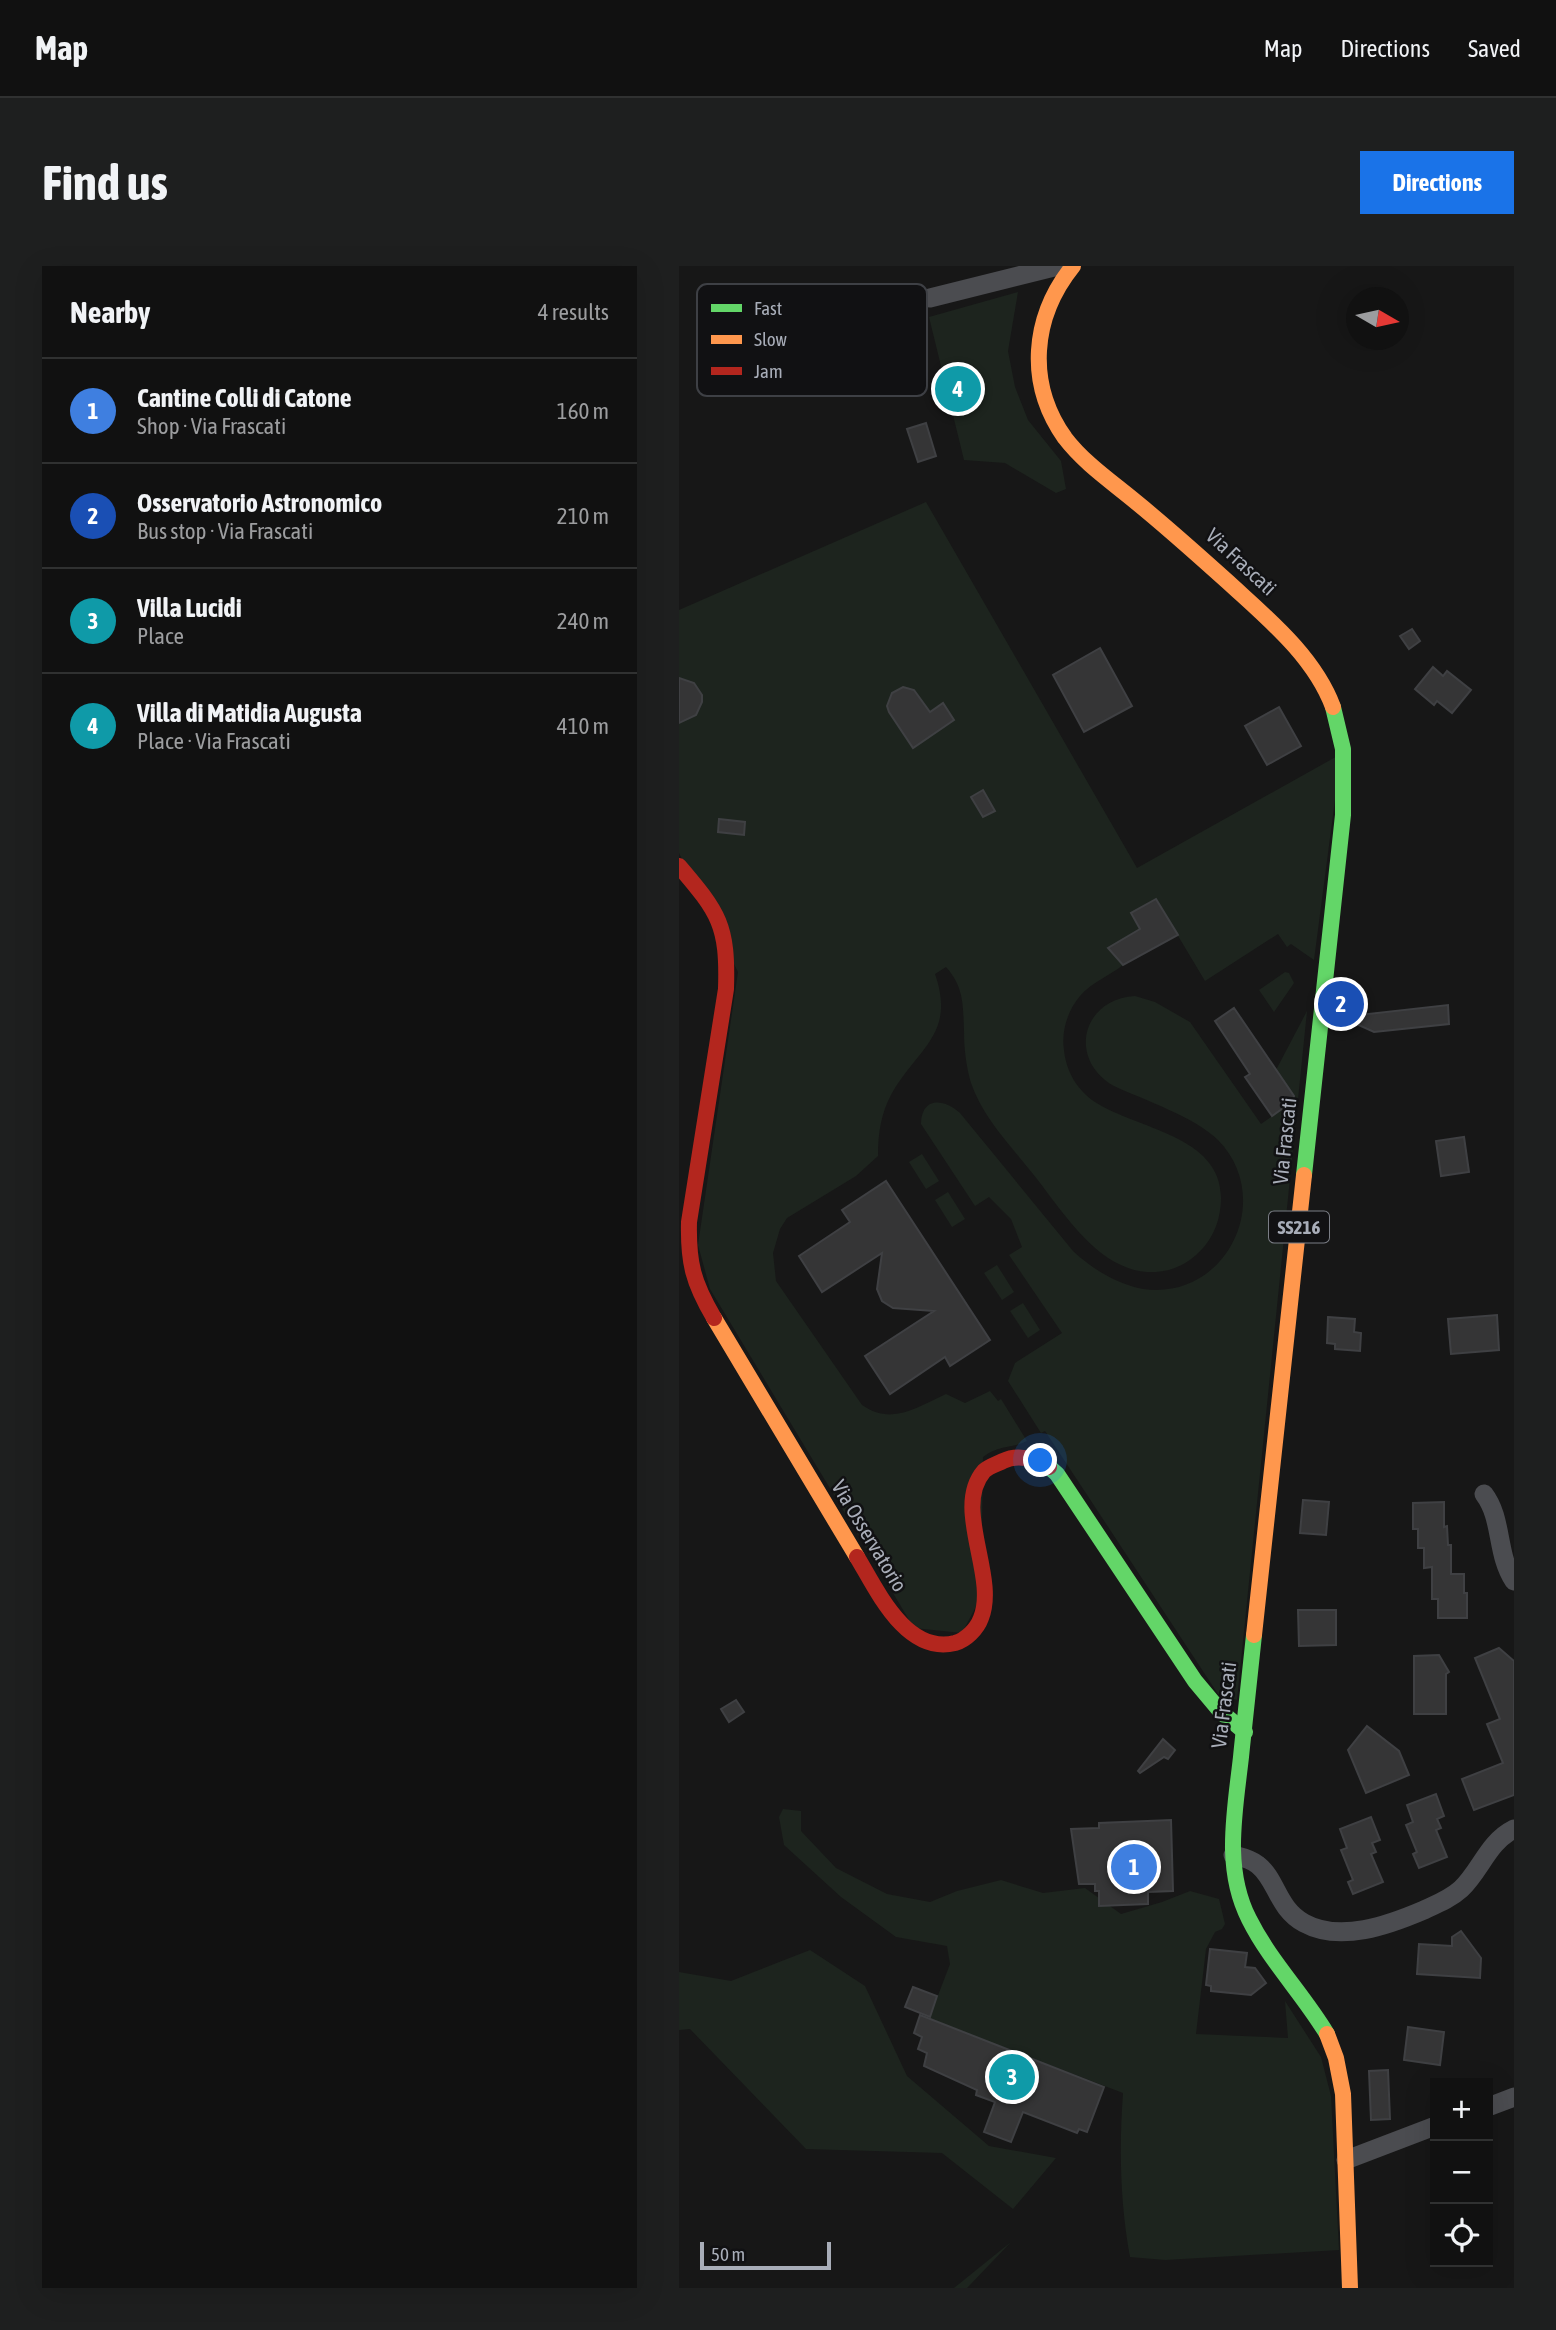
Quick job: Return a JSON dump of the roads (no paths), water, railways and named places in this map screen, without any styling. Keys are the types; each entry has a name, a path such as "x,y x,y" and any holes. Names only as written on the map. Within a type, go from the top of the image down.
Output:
{"main road":[{"name":"Via Frascati","path":"1073,266 1048,302 1040,334 1041,383 1056,424 1079,454 1187,544 1289,640 1313,670 1330,699 1337,719 1343,753 1343,815 1245,1732 1235,1802 1233,1855 1238,1888 1250,1920 1331,2044 1342,2083 1350,2288"},
{"name":"Via Osservatorio","path":"683,874 717,914 725,943 727,974 710,1095 689,1212 688,1252 693,1276 721,1328 890,1612 909,1631 937,1643 952,1644 973,1633 982,1618 985,1601 973,1515 977,1484 990,1466 1001,1460 1015,1457 1042,1462 1057,1474 1195,1681 1215,1705 1245,1732"}],"street":[{"path":"930,298 1058,266"},
{"path":"1484,1494 1493,1508 1502,1554 1514,1581"},
{"path":"1233,1855 1258,1865 1267,1874 1286,1908 1303,1922 1328,1929 1361,1930 1394,1922 1453,1895 1468,1881 1494,1844 1514,1829"},
{"path":"1493,2105 1514,2097"},
{"path":"1346,2160 1430,2128"}],"place":[{"name":"Villa di Matidia Augusta","path":"958,389"},
{"name":"Osservatorio Astronomico","path":"1341,1004"},
{"name":"Cantine Colli di Catone","path":"1134,1867"},
{"name":"Villa Lucidi","path":"1012,2077"}]}
